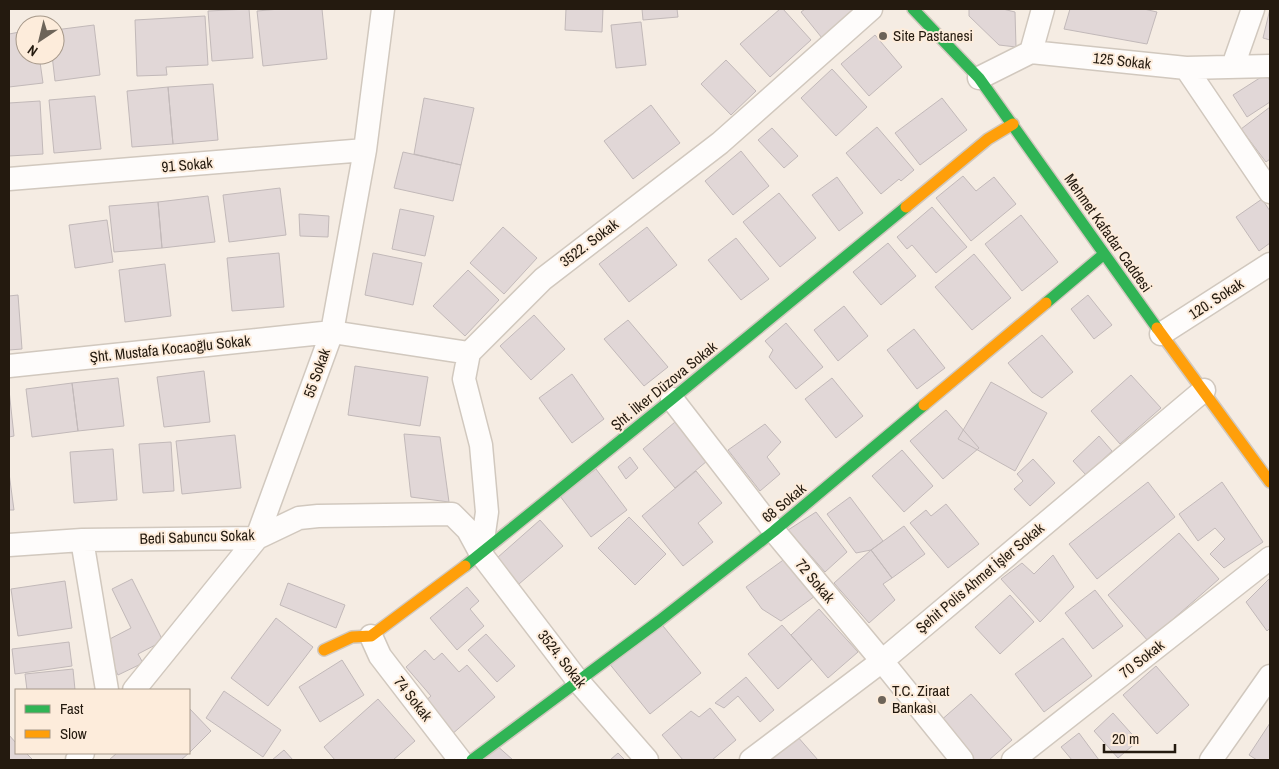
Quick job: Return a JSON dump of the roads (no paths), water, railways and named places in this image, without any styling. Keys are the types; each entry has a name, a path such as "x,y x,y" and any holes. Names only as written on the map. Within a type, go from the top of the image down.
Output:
{"street":[{"name":"55 Sokak","path":"135,689 257,538 332,332 365,150 383,9"},
{"name":"3522. Sokak","path":"469,352 543,279 720,143 870,9"},
{"name":"Mehmet Kafadar Caddesi","path":"913,9 979,78 1161,334 1270,482"},
{"path":"979,78 1031,52 1043,9"},
{"path":"1233,66 1252,9"},
{"name":"125 Sokak","path":"1031,52 1186,68 1270,66"},
{"path":"1186,68 1270,192"},
{"name":"Şht. İlker Düzova Sokak","path":"324,650 352,637 371,636 481,554 988,139 1012,124"},
{"name":"91 Sokak","path":"9,179 365,150"},
{"name":"68 Sokak","path":"472,760 659,621 774,531 1104,254"},
{"name":"120. Sokak","path":"1161,334 1270,264"},
{"name":"Şht. Mustafa Kocaoğlu Sokak","path":"9,366 332,332 469,352"},
{"path":"469,352 464,378 481,445 487,512 481,554"},
{"name":"Şehit Polis Ahmet İşler Sokak","path":"751,760 882,661 1204,390"},
{"name":"72 Sokak","path":"672,399 774,531 962,760"},
{"name":"Bedi Sabuncu Sokak","path":"9,545 82,540 257,538 299,518 318,516 452,514 468,530 481,554"},
{"path":"82,540 107,689"},
{"name":"3524. Sokak","path":"481,554 578,681 647,760"},
{"name":"70 Sokak","path":"1013,760 1270,558"},
{"name":"74 Sokak","path":"371,636 380,656 460,760"},
{"path":"1211,760 1270,676"}],"place":[{"name":"Site Pastanesi","path":"883,36"},
{"name":"T.C. Ziraat Bankası","path":"882,700"}]}
